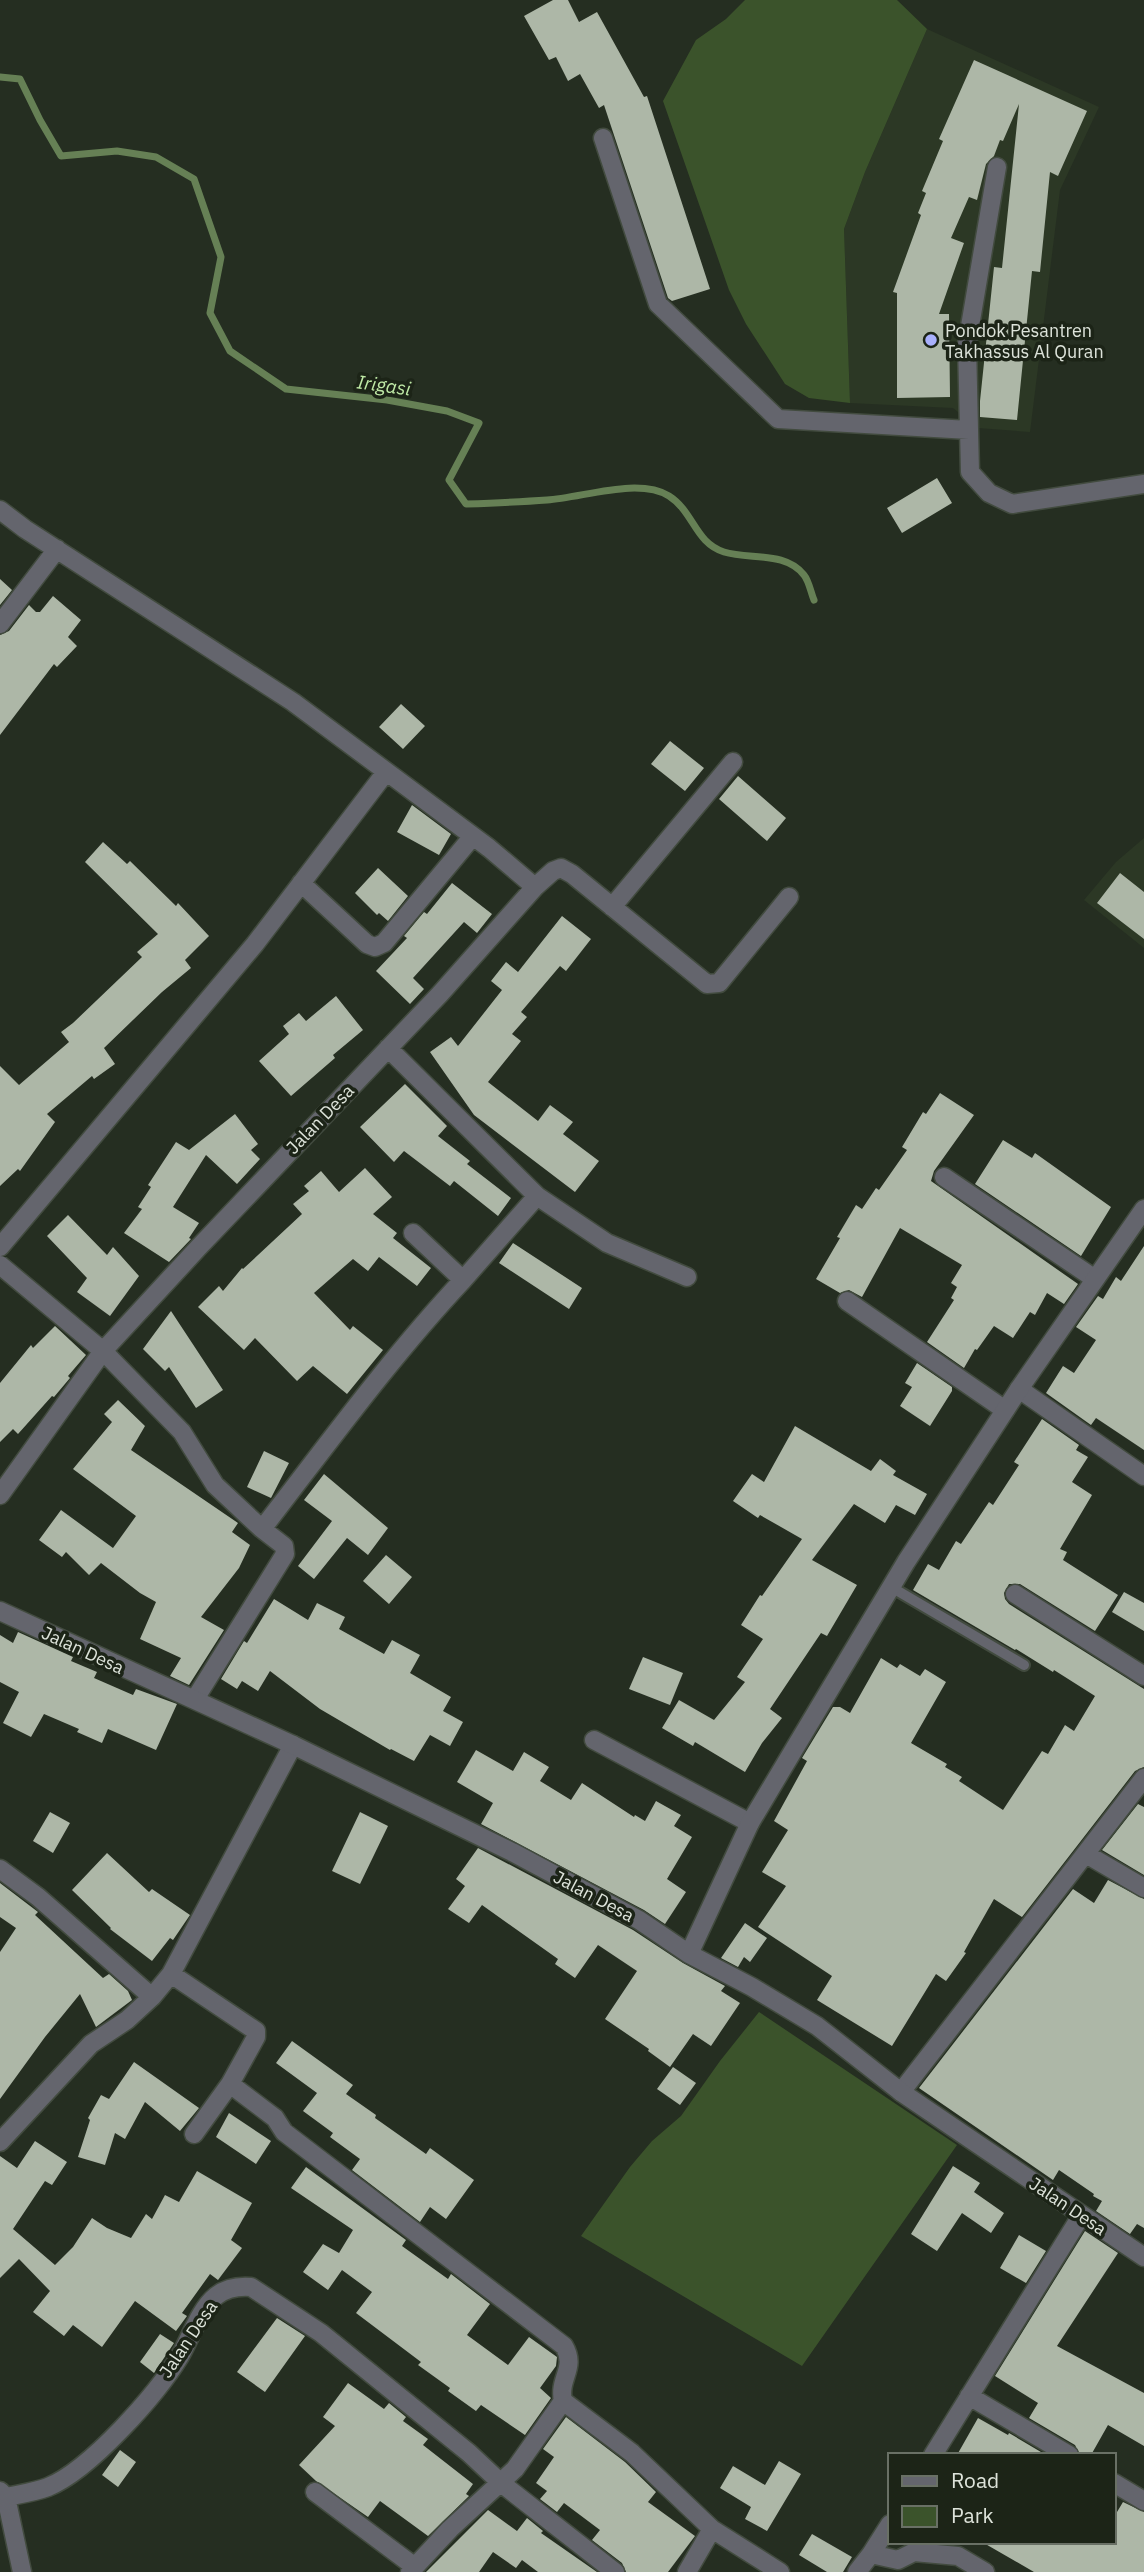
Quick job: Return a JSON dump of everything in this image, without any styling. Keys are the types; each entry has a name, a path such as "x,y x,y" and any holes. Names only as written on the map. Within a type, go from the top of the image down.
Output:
{"street":[{"path":"603,138 659,304 778,419 969,430"},
{"path":"997,167 967,344 970,472 989,493 1012,504 1144,484"},
{"path":"0,510 293,702 473,836 535,887"},
{"path":"0,624 57,549"},
{"path":"733,762 612,907 707,984 713,985 719,983 789,897"},
{"path":"0,1247 246,954 386,772"},
{"path":"301,883 367,944 375,947 384,943 473,836"},
{"name":"Jalan Desa","path":"0,1496 103,1351 440,994 535,887 553,871 561,868 612,907"},
{"path":"388,1048 537,1196 607,1243 687,1277"},
{"path":"944,1177 1096,1279"},
{"path":"262,1529 432,1313 537,1196"},
{"path":"689,1954 750,1823 891,1587 1019,1389 1144,1209"},
{"path":"413,1233 463,1280"},
{"path":"0,1265 103,1351 182,1432 215,1485 284,1546 285,1554 195,1699"},
{"path":"847,1301 1005,1410"},
{"path":"1019,1389 1144,1476"},
{"path":"1015,1594 1144,1676"},
{"name":"Jalan Desa","path":"0,1611 293,1745 512,1852 639,1920 689,1954 752,1987 817,2026 901,2092 1144,2257"},
{"path":"594,1740 750,1823"},
{"path":"0,2142 91,2044 127,2020 152,1997 171,1974 293,1745"},
{"path":"901,2092 1144,1778"},
{"path":"1086,1854 1144,1888"},
{"path":"0,1869 38,1897 152,1997"},
{"path":"171,1974 257,2032 230,2084 194,2134"},
{"path":"230,2084 275,2118 284,2132 564,2346 570,2363 560,2388 563,2401 632,2453 712,2529 780,2572"},
{"path":"934,2453 1082,2216"},
{"name":"Jalan Desa","path":"3,2494 48,2487 83,2466 138,2409 179,2357 210,2302 217,2295 238,2286 251,2287 321,2333 469,2453 500,2483 615,2572"},
{"path":"969,2396 1066,2453"},
{"path":"315,2492 412,2570 450,2529 515,2469 563,2401"},
{"path":"1116,2484 1144,2501"},
{"path":"3,2494 22,2572"},
{"path":"856,2572 888,2527"},
{"path":"687,2572 712,2529"},
{"path":"871,2554 898,2560 914,2552 958,2556 985,2572"}],"lane":[{"path":"891,1587 1024,1665"}],"shaded area":[{"path":"927,29 1099,107 1060,190 1030,432 978,428 953,408 850,403 844,229 865,172"},
{"path":"1144,838 1144,948 1084,900 1116,862"}],"green space":[{"path":"745,0 897,0 927,29 865,172 844,229 850,403 809,398 785,384 746,324 729,290 663,101 696,40 726,19"},
{"path":"759,2012 957,2145 802,2366 581,2236 630,2167 652,2141 681,2116"}],"building":[{"path":"553,0 568,0 579,22 597,12 644,97 647,96 710,289 672,301 668,298 604,105 599,108 580,74 568,81 556,57 549,60 524,16"},
{"path":"974,60 1087,111 1058,176 1050,172 1040,272 1032,271 1017,420 980,417 980,401 994,267 1002,268 1019,104 1003,141 1000,140 994,156 986,164 977,200 969,197 951,238 964,243 939,314 949,314 950,397 897,398 897,293 893,292 921,215 918,213 926,193 922,191 943,141 939,139"},
{"path":"937,478 952,503 902,533 887,508"},
{"path":"0,579 12,590 0,605"},
{"path":"53,596 81,620 68,637 77,646 57,667 54,664 0,735 0,635 9,631 29,605 36,612 40,612"},
{"path":"401,704 425,726 403,749 379,727"},
{"path":"670,741 704,768 685,791 651,764"},
{"path":"738,776 786,818 767,841 719,799"},
{"path":"412,805 451,834 439,855 397,832"},
{"path":"103,842 127,864 130,861 176,906 178,903 209,936 185,960 191,968 104,1048 115,1064 94,1079 92,1076 47,1114 55,1122 20,1171 18,1169 0,1186 0,1066 19,1085 69,1042 61,1032 142,957 137,952 158,934 85,862"},
{"path":"378,868 408,896 388,921 379,913 377,915 355,893"},
{"path":"1120,873 1144,892 1144,939 1097,903"},
{"path":"452,883 492,914 477,933 464,922 413,978 424,989 410,1004 376,971 407,938 404,936 424,912 427,914"},
{"path":"562,916 591,939 566,971 560,966 521,1012 527,1017 512,1034 521,1041 488,1082 538,1121 550,1105 573,1122 563,1134 599,1161 575,1192 474,1115 430,1052 451,1037 458,1046 502,990 491,981 506,962 518,972"},
{"path":"336,996 363,1030 291,1096 259,1061 289,1034 283,1026 299,1013 306,1021"},
{"path":"405,1084 447,1126 438,1136 470,1161 467,1164 511,1198 498,1216 454,1181 450,1186 404,1151 394,1162 360,1127"},
{"path":"940,1093 974,1115 934,1171 931,1181 1078,1284 1064,1304 1047,1293 1035,1315 1030,1312 1013,1338 994,1326 964,1368 927,1342 954,1300 951,1298 957,1287 951,1283 962,1265 900,1228 862,1297 849,1290 840,1293 816,1279 856,1205 862,1209 876,1188 879,1190 907,1150 902,1147 923,1112 926,1114"},
{"path":"235,1114 258,1144 251,1150 260,1159 237,1184 206,1155 173,1207 199,1223 189,1238 191,1239 169,1262 124,1233 142,1209 138,1207 151,1187 148,1185 176,1142 189,1150"},
{"path":"1003,1140 1032,1158 1035,1153 1111,1207 1081,1256 975,1184"},
{"path":"365,1168 392,1197 373,1214 397,1233 393,1238 431,1268 417,1286 379,1257 368,1271 353,1259 314,1293 350,1330 353,1326 383,1350 347,1394 313,1366 297,1381 255,1338 244,1350 198,1307 219,1286 223,1291 242,1268 302,1214 293,1204 309,1191 304,1186 321,1171 339,1192"},
{"path":"68,1215 107,1255 113,1247 139,1276 110,1316 77,1292 87,1278 47,1236"},
{"path":"513,1243 582,1288 569,1309 499,1263"},
{"path":"1144,1246 1144,1450 1096,1418 1091,1425 1046,1393 1063,1366 1074,1373 1096,1340 1076,1327 1098,1296 1103,1299 1116,1277 1121,1281"},
{"path":"171,1311 223,1390 196,1408 169,1367 165,1371 143,1349"},
{"path":"55,1326 86,1355 54,1397 52,1396 18,1434 13,1429 0,1442 0,1383 31,1345 33,1348"},
{"path":"917,1363 952,1387 930,1426 900,1406 912,1387 905,1383"},
{"path":"118,1400 145,1426 131,1450 238,1523 232,1532 250,1545 239,1568 201,1617 224,1630 189,1685 170,1676 181,1658 140,1639 156,1602 101,1563 89,1575 66,1552 62,1557 39,1540 61,1510 113,1548 136,1516 73,1469 112,1422 104,1414"},
{"path":"1042,1419 1079,1445 1076,1450 1088,1457 1072,1482 1092,1495 1060,1549 1067,1552 1063,1560 1118,1595 1095,1631 1020,1584 1009,1584 1004,1593 1005,1599 1144,1689 1144,1767 1135,1771 1022,1917 994,1899 964,1952 966,1953 946,1981 936,1974 892,2046 817,2000 832,1976 758,1927 786,1886 762,1872 788,1830 774,1821 807,1761 802,1758 833,1707 840,1707 850,1713 881,1658 897,1668 900,1664 920,1676 925,1669 946,1682 911,1743 947,1764 945,1767 962,1777 959,1781 1003,1810 1042,1751 1048,1754 1065,1725 1074,1731 1095,1696 913,1590 928,1564 939,1570 956,1541 961,1544 989,1502 993,1505 1019,1465 1014,1462"},
{"path":"795,1426 871,1471 880,1459 896,1471 893,1475 927,1494 915,1515 896,1505 885,1523 854,1504 812,1560 857,1585 827,1636 821,1633 770,1709 782,1718 762,1743 745,1772 695,1742 693,1746 662,1728 679,1700 714,1720 745,1682 737,1677 763,1639 741,1625 802,1539 760,1515 758,1518 733,1501 752,1474 764,1482"},
{"path":"264,1451 289,1463 271,1498 247,1487"},
{"path":"324,1474 388,1528 368,1555 347,1538 314,1579 298,1566 332,1521 304,1500"},
{"path":"386,1555 412,1577 389,1604 363,1581"},
{"path":"1124,1592 1144,1603 1144,1631 1112,1612"},
{"path":"274,1599 308,1620 317,1603 345,1617 339,1629 384,1654 392,1640 420,1655 410,1673 451,1697 443,1711 463,1722 450,1746 430,1735 414,1761 320,1709 270,1671 258,1691 242,1681 237,1689 221,1679"},
{"path":"18,1632 73,1657 71,1661 97,1672 94,1678 133,1695 136,1689 177,1704 156,1750 108,1729 102,1743 77,1732 79,1729 44,1714 31,1737 3,1723 19,1692 0,1682 0,1635 13,1643"},
{"path":"643,1657 683,1673 670,1705 629,1689"},
{"path":"476,1750 513,1771 524,1752 549,1767 540,1781 571,1800 582,1783 634,1817 635,1815 645,1821 656,1801 681,1815 674,1826 692,1837 667,1879 686,1892 665,1924 644,1910 481,1824 493,1803 457,1782"},
{"path":"1138,1804 1144,1807 1144,1875 1102,1850"},
{"path":"50,1812 70,1823 53,1853 33,1841"},
{"path":"360,1812 388,1826 360,1884 332,1871"},
{"path":"478,1848 633,1930 683,1963 725,1986 721,1991 740,2003 711,2046 693,2034 670,2067 605,2019 637,1971 598,1945 575,1978 555,1964 558,1959 482,1905 469,1923 448,1909 465,1886 456,1879"},
{"path":"107,1853 149,1892 152,1889 190,1915 173,1940 170,1938 152,1961 110,1929 72,1890"},
{"path":"1108,1880 1144,1899 1144,2228 1137,2224 1130,2234 1096,2211 1102,2201 1093,2196 1094,2194 1059,2170 1053,2180 919,2088 1073,1889 1094,1903"},
{"path":"0,1883 38,1912 35,1915 103,1978 109,1974 128,1991 132,2000 96,2027 80,1994 0,2099 0,1952 16,1928 0,1917"},
{"path":"745,1923 767,1938 750,1962 744,1957 738,1967 721,1958"},
{"path":"292,2041 353,2085 346,2094 376,2115 375,2118 426,2154 430,2148 474,2180 446,2219 430,2207 420,2222 352,2170 360,2159 330,2137 333,2133 303,2111 317,2093 276,2063"},
{"path":"134,2062 199,2108 180,2131 145,2102 125,2139 115,2133 105,2165 78,2157 90,2120 88,2118 101,2095 109,2099"},
{"path":"673,2067 696,2083 680,2105 657,2089"},
{"path":"229,2113 271,2141 256,2164 216,2137"},
{"path":"35,2141 67,2162 52,2185 45,2181 13,2229 55,2265 73,2247 92,2218 131,2238 146,2214 152,2219 165,2195 179,2202 197,2171 252,2203 231,2240 242,2248 218,2280 210,2274 182,2313 187,2316 176,2331 135,2301 102,2347 73,2325 64,2336 33,2312 50,2291 19,2259 0,2278 0,2156 17,2168"},
{"path":"953,2166 980,2183 974,2192 1004,2213 991,2233 962,2213 937,2251 911,2234"},
{"path":"306,2167 406,2240 402,2246 448,2279 451,2274 490,2304 467,2335 508,2365 529,2337 557,2357 556,2366 540,2388 551,2398 525,2435 481,2405 476,2411 448,2391 450,2388 418,2365 421,2362 356,2313 372,2292 342,2270 328,2290 303,2272 323,2244 339,2253 353,2230 291,2188"},
{"path":"1085,2231 1118,2253 1057,2346 1144,2393 1144,2446 1108,2425 1092,2453 1079,2453 1075,2445 1029,2418 1038,2403 995,2376"},
{"path":"1019,2235 1046,2251 1026,2283 1000,2268"},
{"path":"277,2318 305,2336 265,2392 237,2372"},
{"path":"160,2334 174,2343 154,2373 140,2362"},
{"path":"348,2383 384,2409 389,2403 406,2417 403,2421 428,2439 423,2445 473,2484 466,2494 469,2496 428,2536 380,2501 368,2517 316,2481 299,2465 335,2426 323,2417"},
{"path":"566,2417 625,2462 656,2492 648,2502 695,2536 668,2572 626,2572 622,2563 592,2540 600,2530 564,2503 557,2512 540,2499 547,2491 536,2483 554,2457 543,2449"},
{"path":"978,2418 1043,2453 958,2453"},
{"path":"120,2450 136,2462 118,2487 102,2475"},
{"path":"779,2461 801,2474 767,2531 745,2519 751,2507 720,2488 733,2466 765,2485"},
{"path":"1123,2502 1144,2512 1144,2572 1034,2572 985,2544 1116,2544 1116,2514"},
{"path":"488,2510 517,2531 527,2518 543,2531 541,2533 597,2572 538,2572 522,2560 516,2568 493,2552 479,2572 426,2572"},
{"path":"812,2534 852,2557 843,2572 827,2572 799,2555"}],"waterway":[{"name":"Irigasi","path":"0,77 20,79 61,156 117,151 156,157 194,179 221,257 210,313 230,351 286,389 387,400 447,411 479,423 449,480 466,504 547,500 626,488 642,488 669,496 684,510 700,535 714,548 734,554 777,559 796,567 806,578 814,600"}],"place":[{"name":"Pondok Pesantren Takhassus Al Quran","path":"931,340"}]}
